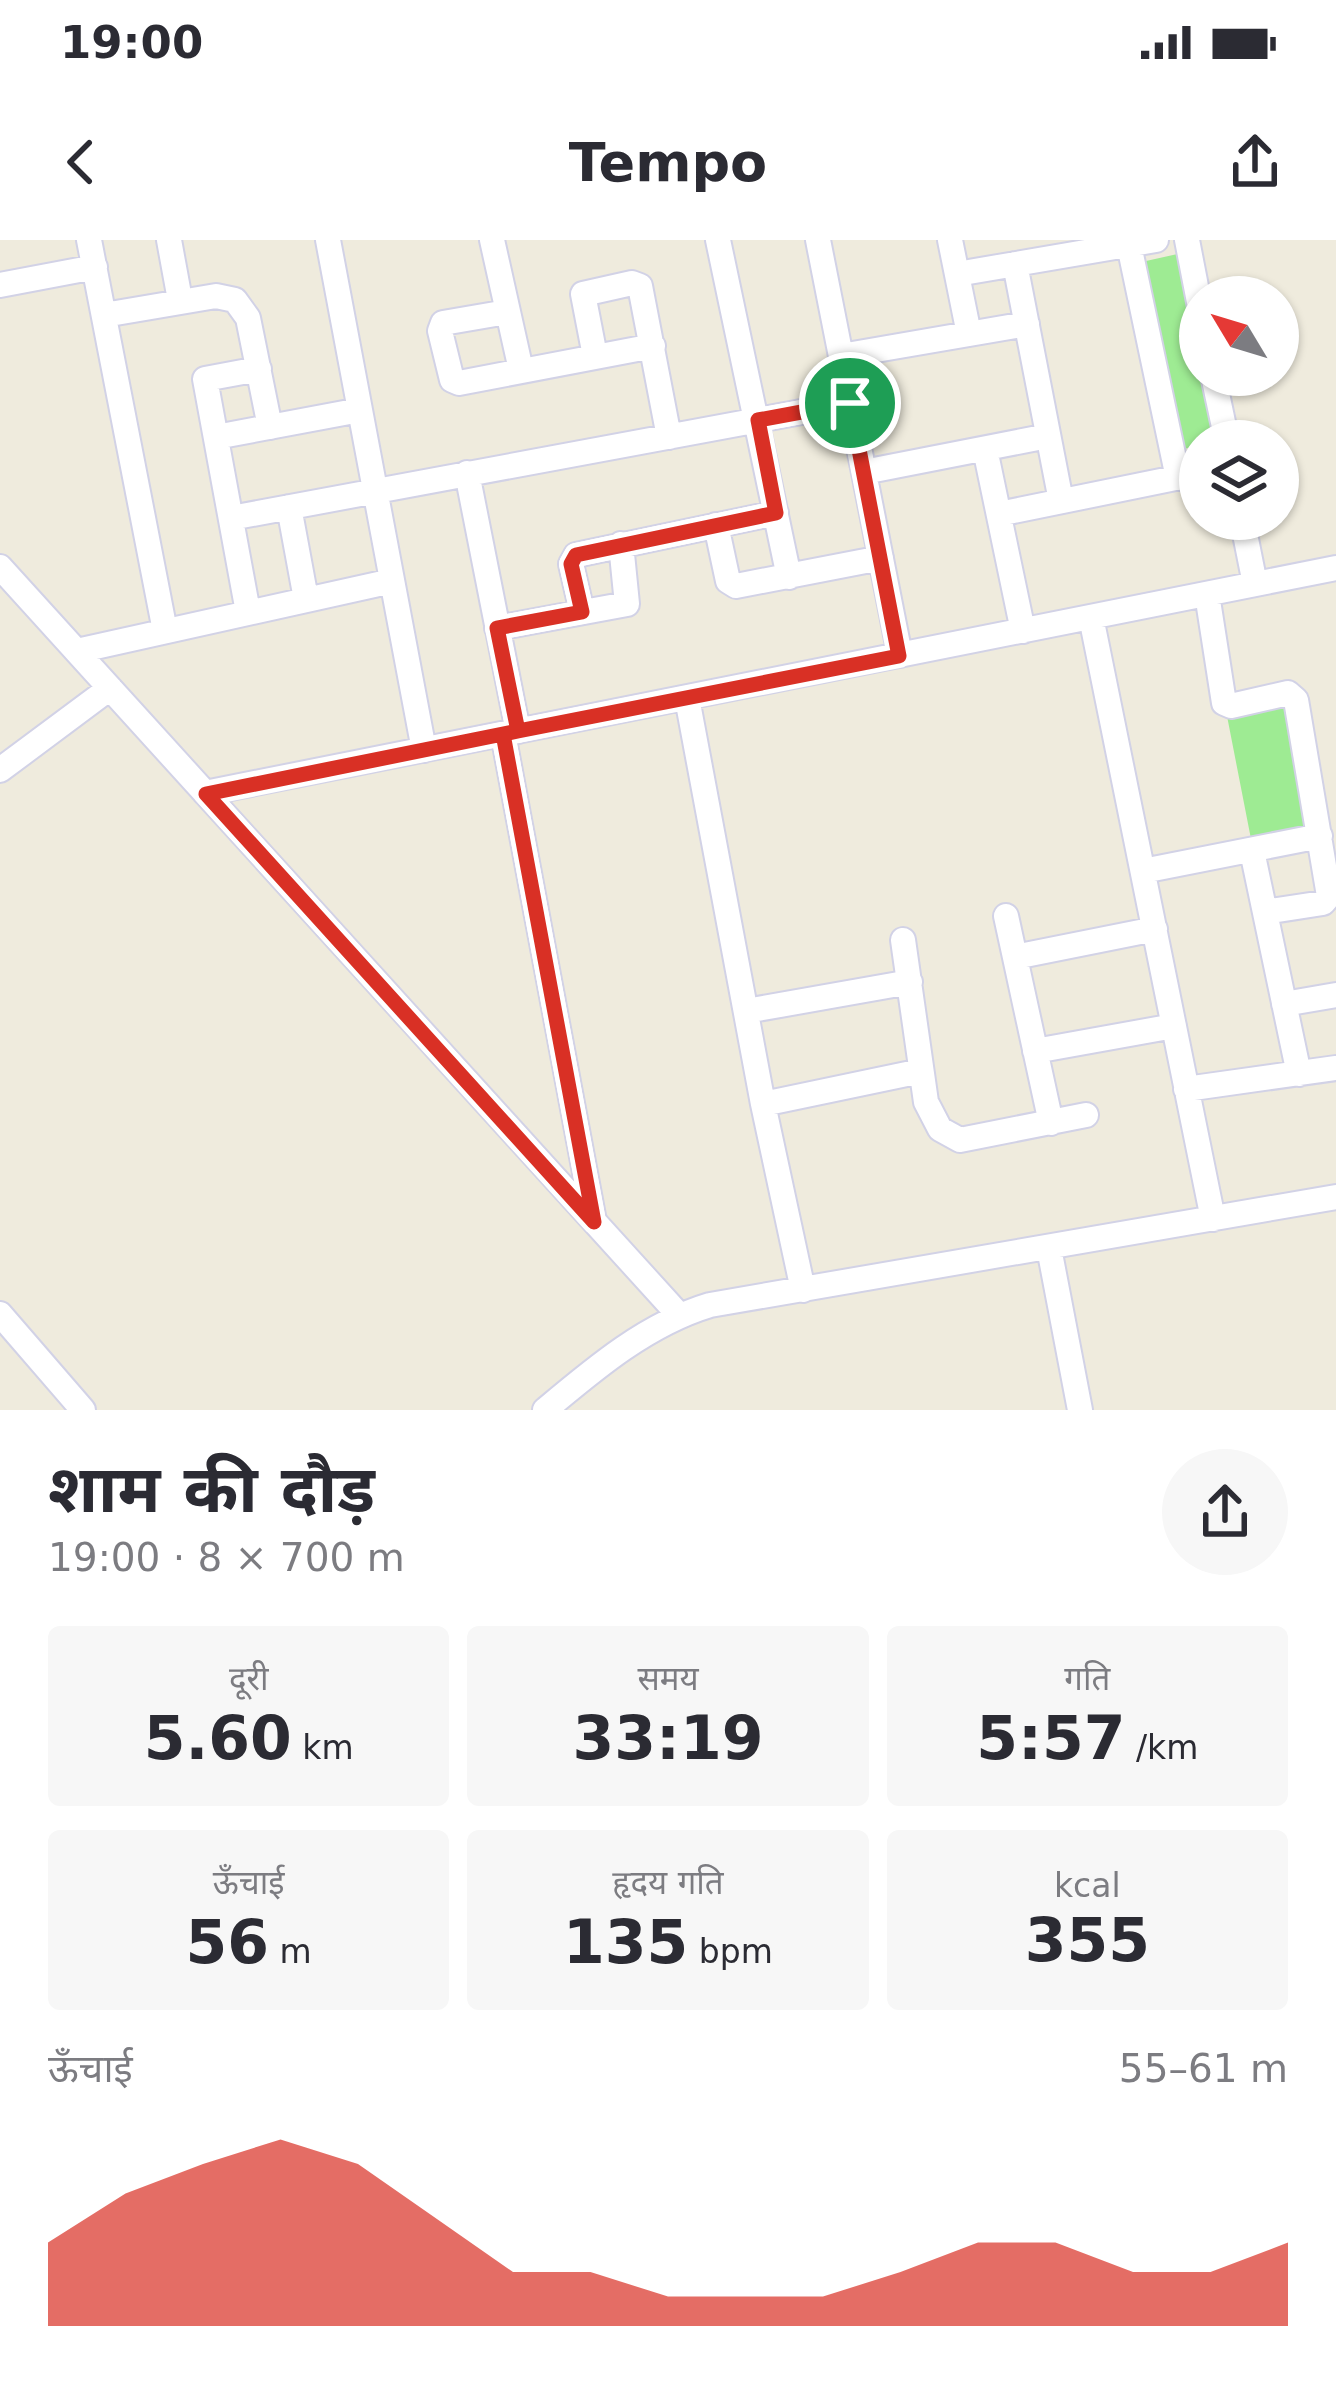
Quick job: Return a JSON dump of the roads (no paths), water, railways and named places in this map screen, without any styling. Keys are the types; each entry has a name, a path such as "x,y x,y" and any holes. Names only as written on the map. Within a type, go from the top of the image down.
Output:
{"street":[{"path":"89,240 164,631"},
{"path":"169,240 180,301"},
{"path":"328,240 424,750"},
{"path":"492,240 521,370"},
{"path":"718,240 789,577"},
{"path":"818,240 899,656"},
{"path":"950,240 969,334"},
{"path":"957,274 1156,240"},
{"path":"1187,240 1194,276"},
{"path":"1130,244 1179,437"},
{"path":"1015,264 1061,501"},
{"path":"0,285 94,267"},
{"path":"595,356 583,294 632,283 642,290 668,436"},
{"path":"104,315 221,296 235,300 248,318 270,427"},
{"path":"507,312 442,323 449,377 459,382 652,346"},
{"path":"841,356 1027,324"},
{"path":"248,612 205,379 260,369"},
{"path":"231,518 850,403"},
{"path":"216,437 360,410"},
{"path":"864,472 1048,436"},
{"path":"985,449 1023,631"},
{"path":"467,473 497,628 594,1222"},
{"path":"998,514 1179,478"},
{"path":"289,507 306,599"},
{"path":"582,612 572,559 621,544 776,513"},
{"path":"716,525 730,583 736,586 880,558"},
{"path":"1246,540 1255,584"},
{"path":"497,628 628,602 621,544"},
{"path":"0,567 679,1315"},
{"path":"206,794 1336,568"},
{"path":"76,651 392,580"},
{"path":"1207,594 1223,703 1231,706 1288,694 1296,700 1328,899 1265,912"},
{"path":"1091,617 1213,1219"},
{"path":"0,770 110,688"},
{"path":"687,698 803,1290"},
{"path":"1143,871 1320,836"},
{"path":"1252,851 1299,1074"},
{"path":"1006,916 1051,1124"},
{"path":"1015,957 1155,929"},
{"path":"903,940 932,1117 954,1138 1086,1115"},
{"path":"746,1011 910,982"},
{"path":"1284,1004 1336,995"},
{"path":"1036,1051 1174,1026"},
{"path":"1186,1089 1336,1069"},
{"path":"763,1104 921,1071"},
{"path":"545,1410 608,1360 679,1315 710,1305 1336,1197"},
{"path":"1048,1248 1080,1410"},
{"path":"0,1314 83,1410"}]}
